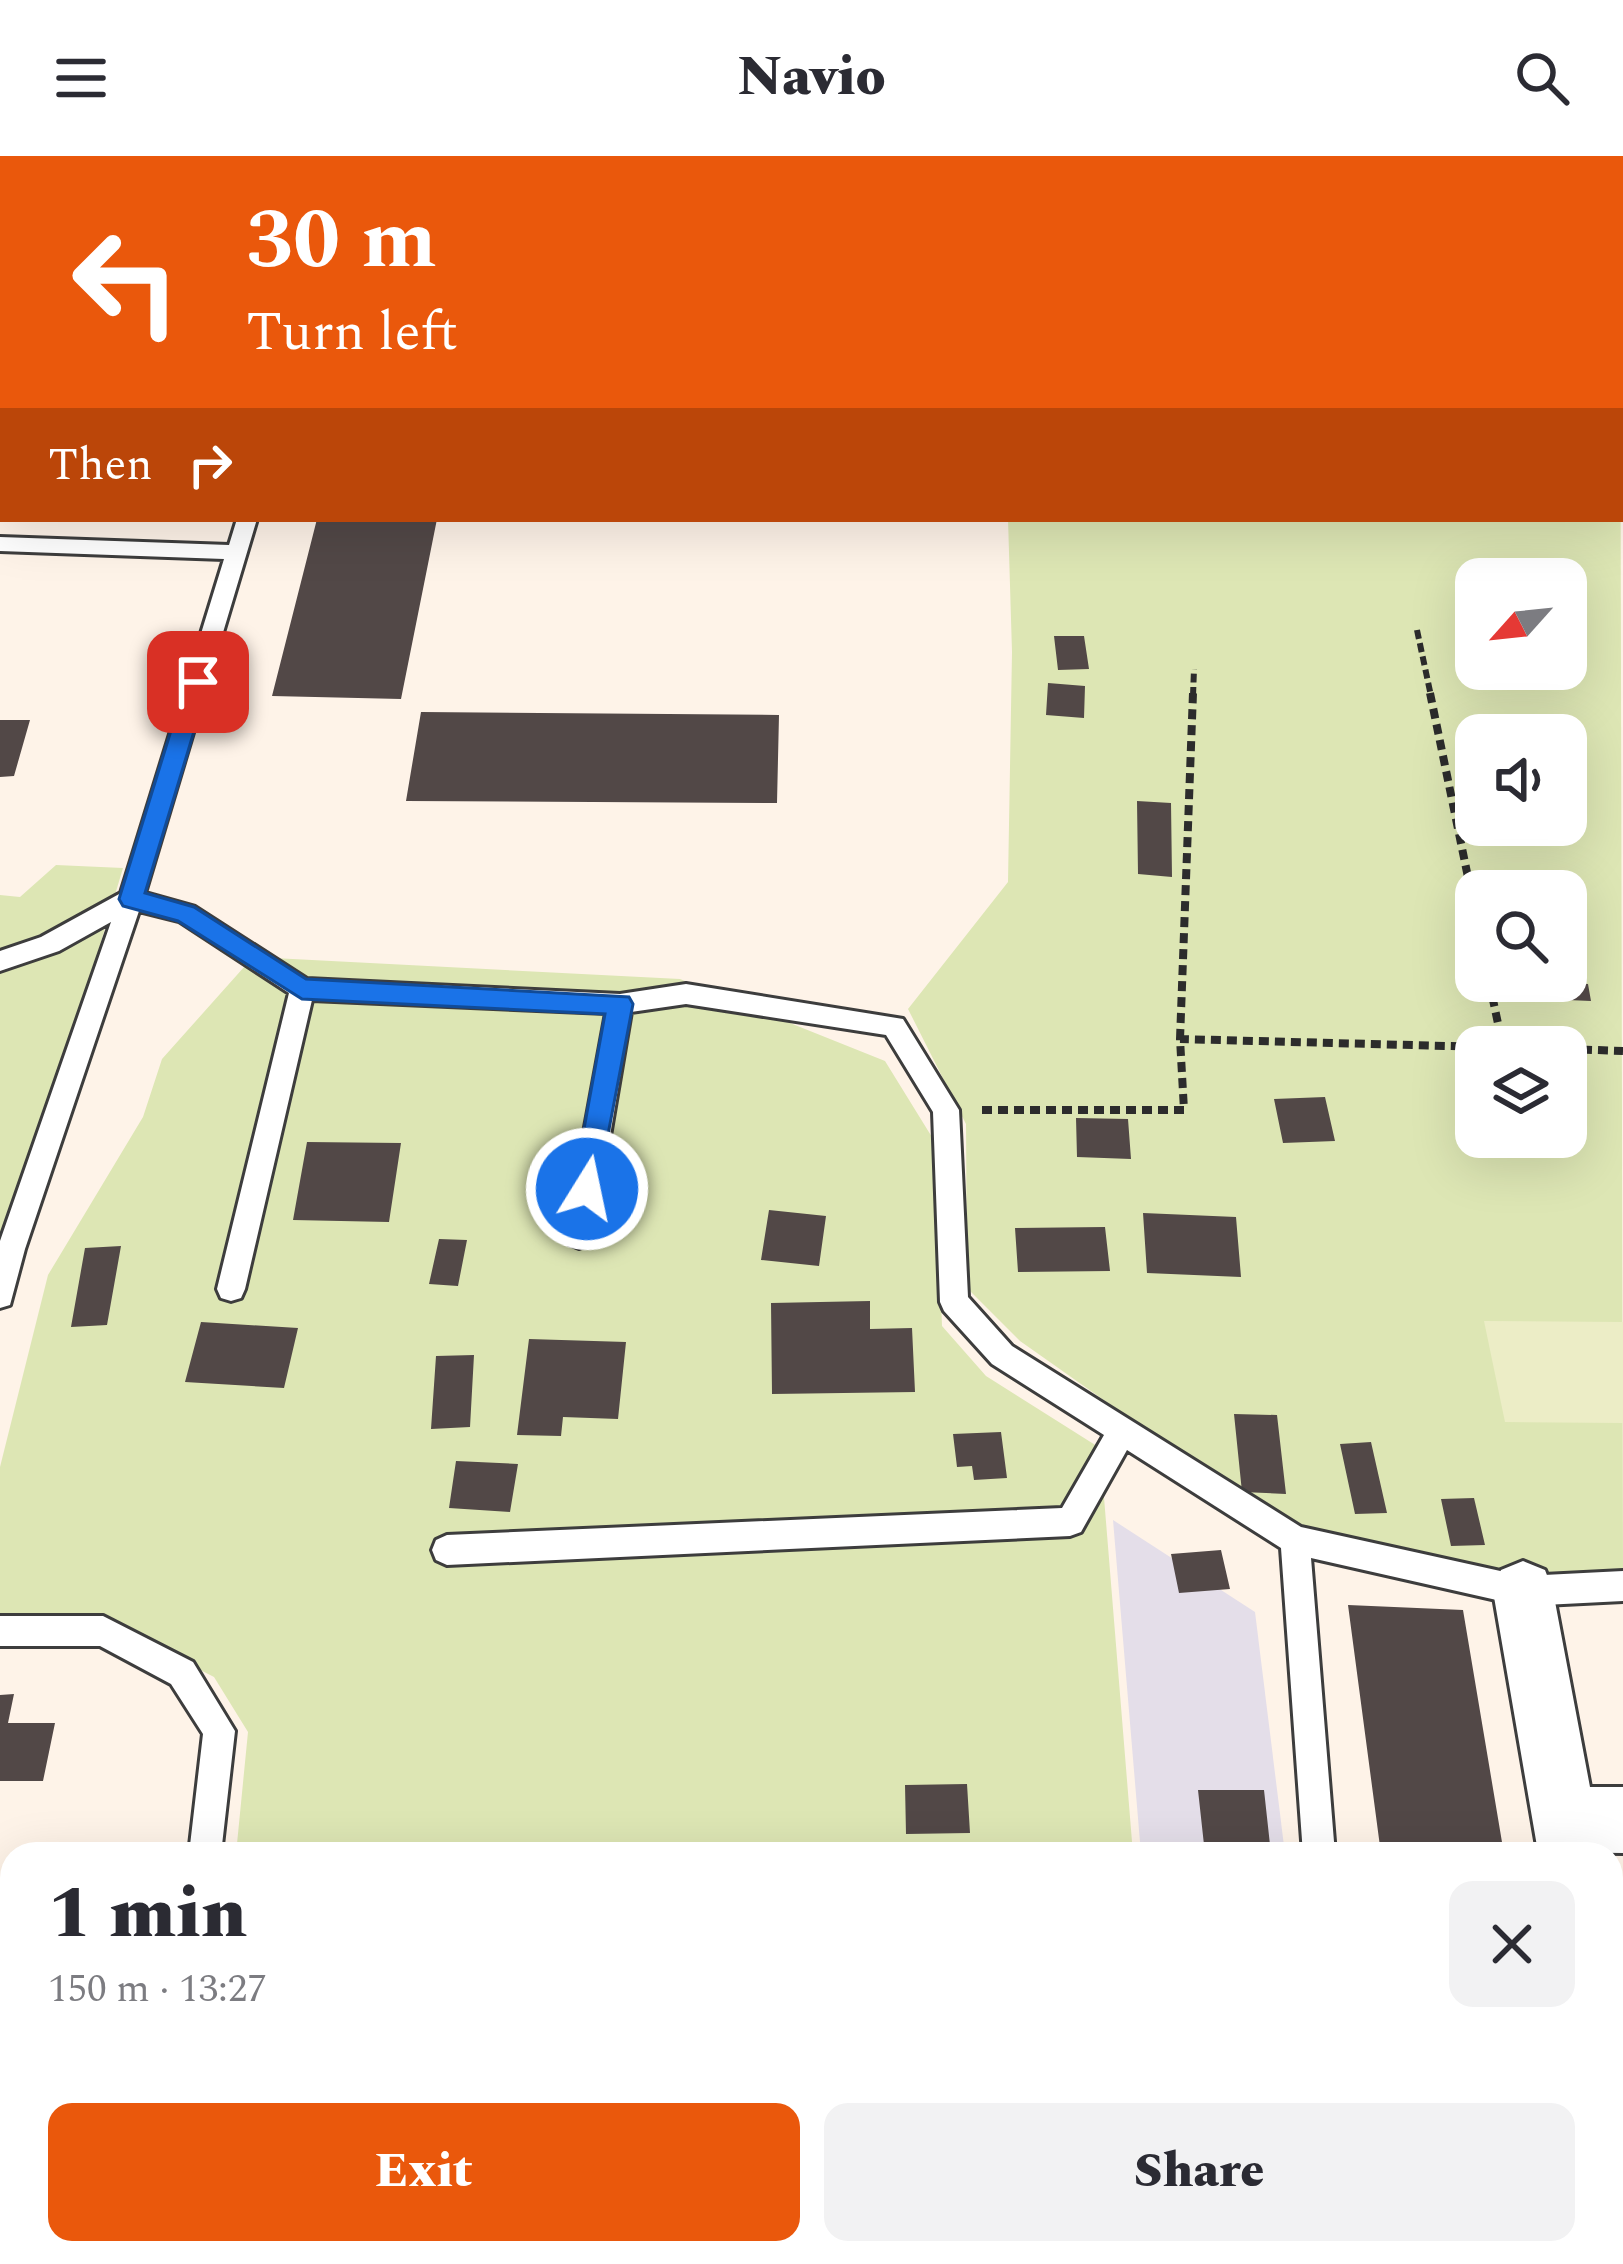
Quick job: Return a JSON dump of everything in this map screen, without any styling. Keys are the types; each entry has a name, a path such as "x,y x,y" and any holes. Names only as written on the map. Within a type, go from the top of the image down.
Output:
{"street":[{"path":"1523,1592 1586,1831"}],"lane":[{"path":"0,1297 11,1250 131,899 246,522"},
{"path":"0,544 237,552"},
{"path":"0,961 50,944 131,899 185,914 302,989 620,1004 686,994 894,1026 946,1109 953,1302 1002,1355 1295,1540 1523,1592 1623,1586"},
{"path":"231,1289 302,989"},
{"path":"579,1235 620,1004"},
{"path":"447,1550 1070,1522 1122,1431"},
{"path":"1295,1540 1318,1842"},
{"path":"0,1631 103,1631 182,1673 219,1731 206,1842"}],"path":[{"path":"1417,630 1467,870"},
{"path":"946,1109 1184,1110 1180,1039 1194,669"},
{"path":"1180,1039 1455,1046"},
{"path":"1587,1050 1623,1051"}],"shaded area":[{"path":"1113,1520 1255,1612 1284,1842 1140,1842"}],"green space":[{"path":"1008,522 1621,522 1623,1571 1519,1577 1271,1518 1020,1341 967,1288 966,1124 908,1009 1008,882 1012,652"},
{"path":"56,865 123,868 0,1279 0,895 20,897"},
{"path":"253,957 680,979 885,1061 935,1142 942,1326 986,1376 1100,1448 1132,1842 237,1842 248,1732 214,1677 138,1638 0,1625 0,1467 48,1275 143,1117 162,1059"},
{"path":"1484,1321 1623,1322 1623,1423 1505,1422"}],"building":[{"path":"316,522 436,522 401,699 272,696"},
{"path":"1054,636 1084,636 1089,669 1058,670"},
{"path":"1048,683 1085,686 1084,718 1046,715"},
{"path":"421,712 779,715 777,803 406,801"},
{"path":"0,720 30,720 14,776 0,777"},
{"path":"1137,801 1171,803 1172,877 1138,874"},
{"path":"1325,1097 1335,1141 1283,1143 1274,1099"},
{"path":"1076,1118 1128,1119 1131,1159 1077,1157"},
{"path":"307,1142 401,1143 389,1222 293,1220"},
{"path":"769,1210 826,1216 819,1266 761,1260"},
{"path":"1143,1213 1236,1217 1241,1277 1147,1273"},
{"path":"1105,1227 1110,1271 1018,1272 1015,1228"},
{"path":"439,1239 467,1240 458,1286 429,1284"},
{"path":"121,1246 107,1325 71,1327 85,1248"},
{"path":"870,1301 870,1329 912,1328 915,1392 772,1394 771,1303"},
{"path":"201,1322 298,1328 284,1388 185,1382"},
{"path":"529,1339 626,1342 618,1419 563,1417 561,1436 517,1435"},
{"path":"474,1355 470,1427 431,1429 436,1356"},
{"path":"1234,1414 1277,1415 1286,1494 1242,1492"},
{"path":"1001,1432 1007,1478 974,1480 972,1466 957,1467 953,1434"},
{"path":"1371,1442 1387,1513 1355,1514 1340,1444"},
{"path":"456,1461 518,1464 510,1512 449,1508"},
{"path":"1474,1498 1485,1545 1451,1546 1441,1499"},
{"path":"1221,1550 1230,1589 1179,1593 1171,1554"},
{"path":"1348,1605 1463,1610 1502,1842 1379,1842"},
{"path":"14,1694 8,1723 55,1723 43,1781 0,1781 0,1695"},
{"path":"967,1784 970,1833 906,1834 905,1785"},
{"path":"1198,1790 1264,1790 1270,1842 1204,1842"}],"route":[{"path":"198,682 131,899 185,914 302,989 620,1004 587,1189"}]}
